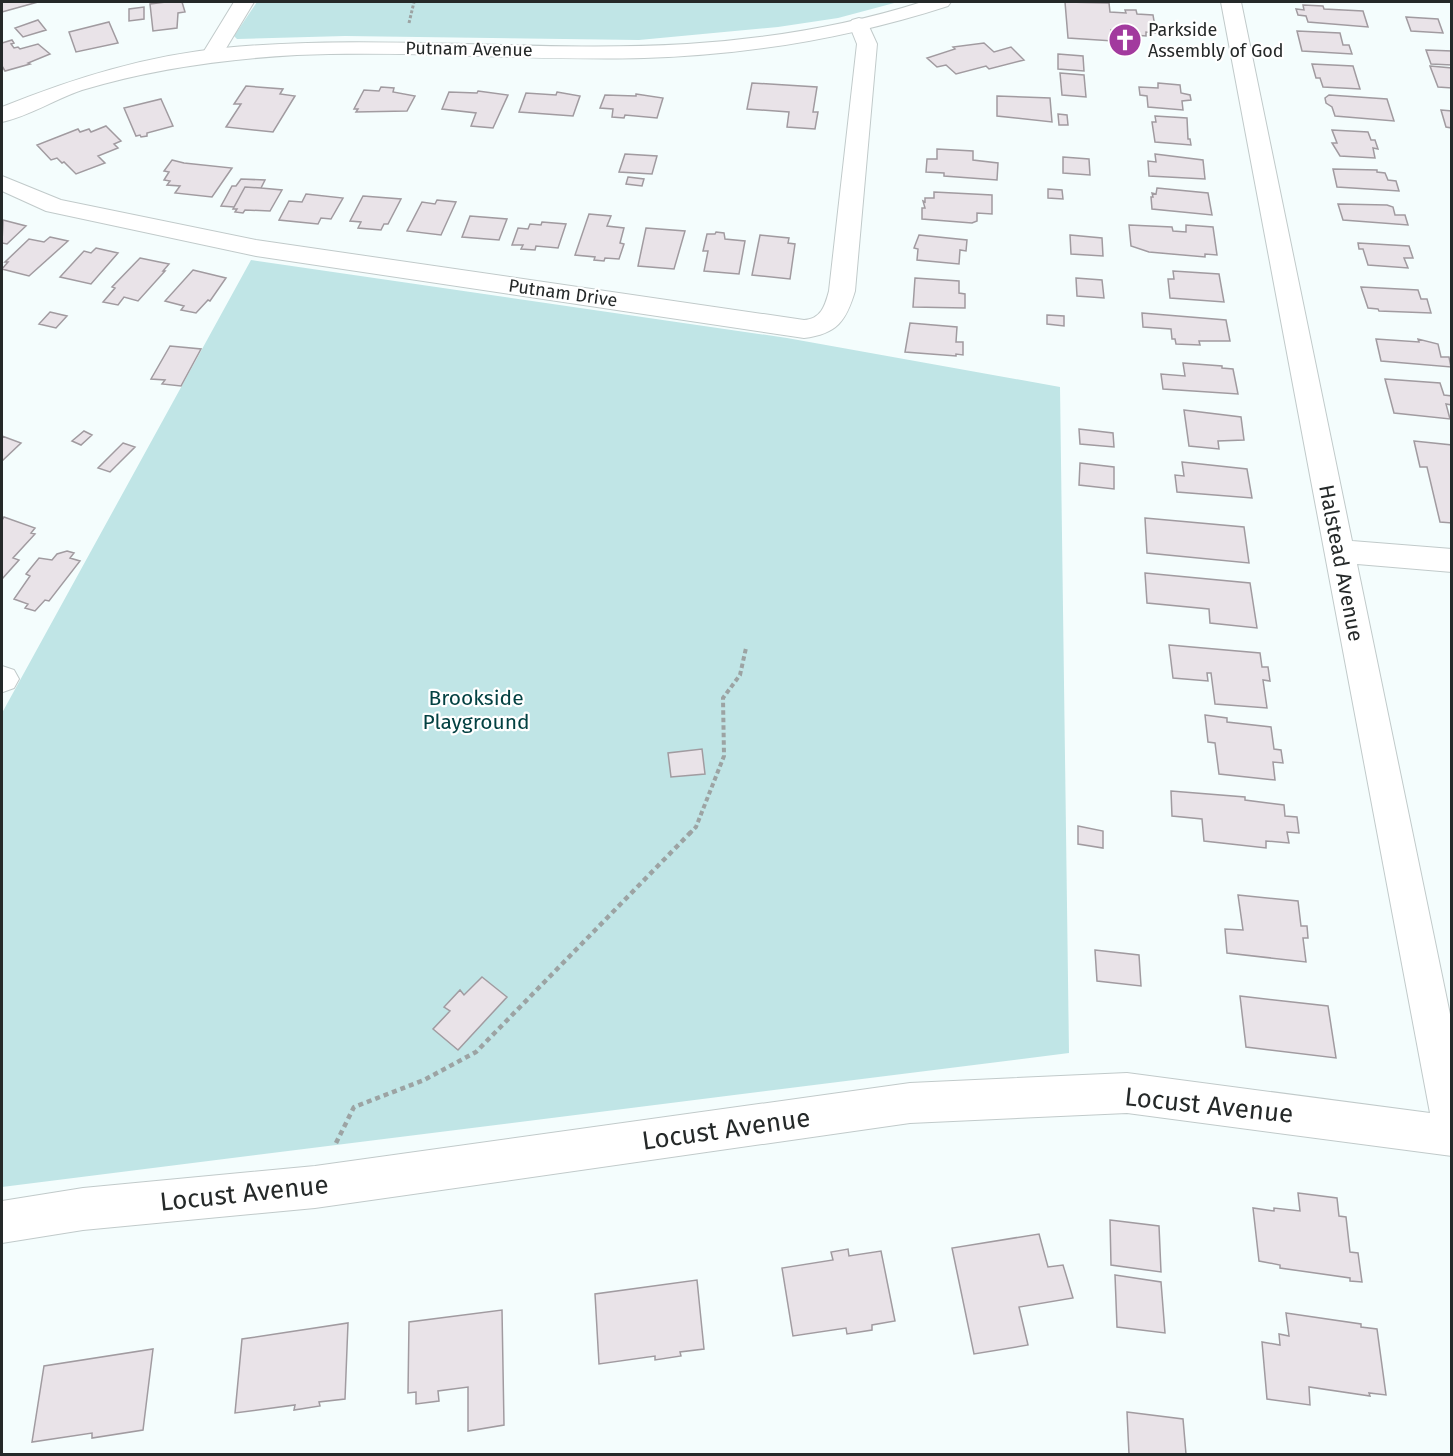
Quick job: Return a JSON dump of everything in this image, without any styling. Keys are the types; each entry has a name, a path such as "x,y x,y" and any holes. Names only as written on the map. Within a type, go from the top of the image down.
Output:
{"street":[{"path":"212,56 244,2"},
{"name":"Putnam Avenue","path":"2,115 58,91 102,77 156,64 243,51 290,48 603,52 690,49 751,44 831,31 941,2"},
{"name":"Halstead Avenue","path":"1231,2 1452,1124"},
{"name":"Putnam Drive","path":"2,183 54,206 256,248 804,329 819,328 828,322 837,308 843,291 867,44 859,24"},
{"path":"1339,551 1452,561"},
{"name":"Locust Avenue","path":"2,1222 83,1209 315,1187 910,1103 1126,1093 1452,1136"}],"path":[{"path":"408,27 414,2"},
{"path":"315,1187 354,1107 424,1080 476,1052 696,827 724,756 723,698 740,675 746,648"}],"green space":[{"path":"257,2 898,2 838,18 778,27 639,40 345,36 237,39 234,36"},
{"name":"Brookside Playground","path":"251,260 787,338 1060,387 1069,1053 2,1187 2,713"}],"building":[{"path":"2,2 38,2 2,12"},
{"path":"182,2 185,12 178,13 177,28 153,31 150,4"},
{"name":"Parkside Assembly of God","path":"1065,2 1109,3 1110,12 1126,13 1125,10 1136,10 1137,14 1153,15 1156,33 1146,32 1146,36 1135,35 1135,31 1111,30 1113,41 1068,38"},
{"path":"1303,5 1323,6 1324,9 1363,11 1368,27 1308,22 1306,16 1298,15 1296,9 1304,10"},
{"path":"144,7 144,19 129,21 129,9"},
{"path":"1406,17 1438,19 1443,33 1411,31"},
{"path":"38,20 46,30 23,37 15,28"},
{"path":"109,22 118,43 76,52 69,32"},
{"path":"1297,31 1340,33 1343,45 1349,45 1352,54 1302,51"},
{"path":"12,40 14,43 11,44 14,48 20,49 38,44 50,54 28,63 30,64 5,71 2,66 2,43"},
{"path":"984,43 994,52 1011,47 1024,60 956,74 946,65 937,67 927,58 955,49 953,47"},
{"path":"1426,50 1452,51 1452,65 1431,64"},
{"path":"1058,54 1083,56 1084,71 1058,69"},
{"path":"1312,64 1353,66 1360,89 1323,87 1320,78 1316,78"},
{"path":"1430,66 1452,68 1452,88 1438,87"},
{"path":"1060,73 1084,75 1086,97 1062,95"},
{"path":"752,83 817,87 813,112 818,112 815,129 787,127 789,112 747,109"},
{"path":"1158,83 1180,85 1181,93 1190,95 1191,100 1182,101 1183,110 1148,107 1147,96 1140,95 1139,87 1158,88"},
{"path":"246,86 283,89 280,94 295,96 273,132 226,127 241,104 234,104"},
{"path":"381,87 394,88 393,92 415,96 407,111 356,112 358,109 354,109 364,90 379,91"},
{"path":"478,91 508,95 493,128 471,126 476,113 442,109 449,92 477,93"},
{"path":"557,92 580,96 573,116 519,112 526,93 556,95"},
{"path":"636,94 663,98 657,118 625,115 624,118 612,117 613,109 600,108 605,95 636,96"},
{"path":"1329,95 1387,99 1394,121 1335,116 1332,107 1326,103 1325,98"},
{"path":"997,96 1050,98 1052,122 997,116"},
{"path":"161,99 173,126 147,133 147,136 136,136 124,108"},
{"path":"1441,110 1452,111 1452,128 1446,127"},
{"path":"1058,114 1067,115 1068,125 1059,125"},
{"path":"1155,116 1187,118 1188,139 1191,145 1155,142 1152,122 1156,122"},
{"path":"106,126 121,141 114,144 118,148 98,156 105,163 76,174 57,158 51,160 37,145 78,129 80,132 89,129 91,132"},
{"path":"1332,130 1368,132 1371,140 1375,140 1378,149 1373,148 1375,158 1340,156 1332,143 1337,143"},
{"path":"937,149 973,151 973,160 998,163 997,180 944,176 944,173 926,172 927,159 937,159"},
{"path":"625,154 657,156 652,174 619,172"},
{"path":"1155,154 1203,160 1205,179 1149,176 1148,161 1156,162"},
{"path":"1063,157 1089,159 1090,175 1063,173"},
{"path":"172,160 232,168 212,197 175,193 180,186 167,185 170,181 164,180 169,172 164,171"},
{"path":"1333,169 1377,170 1377,172 1385,173 1388,180 1396,181 1399,191 1337,187"},
{"path":"628,177 644,179 642,186 626,184"},
{"path":"241,179 265,180 261,188 245,187 234,207 221,206 232,186 236,186"},
{"path":"245,187 282,190 270,211 235,212 237,209 233,209"},
{"path":"1157,188 1208,193 1212,215 1152,209 1151,197 1153,197 1152,193 1156,194"},
{"path":"1048,189 1062,190 1063,199 1048,198"},
{"path":"934,192 992,195 992,214 977,213 977,221 972,223 922,219 922,208 925,208 923,201 925,202 925,198 934,198"},
{"path":"306,194 343,198 331,219 321,218 318,224 279,220 289,201 302,202"},
{"path":"363,196 401,199 388,224 384,224 381,230 358,228 361,222 350,221"},
{"path":"437,200 456,202 441,235 407,231 422,202 435,204"},
{"path":"1338,204 1387,205 1393,207 1395,215 1405,215 1408,225 1343,220"},
{"path":"589,214 611,216 607,226 624,228 620,243 624,244 619,259 605,258 604,261 594,260 595,257 575,255"},
{"path":"470,216 507,219 499,240 462,237"},
{"path":"3,220 26,226 7,244 2,243"},
{"path":"542,222 566,224 558,248 536,246 535,250 521,249 523,245 512,245 518,228 528,229 530,224 541,225"},
{"path":"1129,225 1172,227 1173,231 1186,232 1186,225 1213,227 1217,255 1205,254 1205,257 1149,252 1131,246"},
{"path":"646,228 685,231 674,269 638,266"},
{"path":"724,233 725,239 745,241 739,274 704,271 708,251 703,251 707,234"},
{"path":"760,235 789,238 788,243 795,244 790,279 752,275"},
{"path":"919,235 967,240 966,251 960,250 959,264 917,260 918,249 914,248"},
{"path":"1070,235 1102,238 1103,256 1071,254"},
{"path":"50,237 68,241 29,276 2,269 8,262 5,262 29,239 44,242"},
{"path":"1358,243 1409,246 1413,258 1404,258 1408,268 1368,265 1363,249 1359,249"},
{"path":"96,248 118,253 91,284 60,277 84,251 91,253"},
{"path":"140,258 169,264 138,301 124,297 118,305 103,302 115,288 112,287"},
{"path":"193,270 226,278 210,301 208,300 196,313 181,310 184,306 165,301"},
{"path":"1173,271 1219,274 1224,302 1170,298 1168,279 1174,279"},
{"path":"915,278 959,281 959,293 965,294 965,308 913,307"},
{"path":"1076,278 1102,280 1104,298 1077,296"},
{"path":"1361,287 1418,290 1421,299 1427,299 1431,313 1379,311 1368,308"},
{"path":"50,312 67,316 56,328 39,324"},
{"path":"1142,313 1226,320 1230,341 1199,341 1200,345 1176,344 1175,339 1172,339 1171,329 1143,327"},
{"path":"1047,315 1064,316 1064,326 1047,324"},
{"path":"910,323 957,327 956,342 963,342 963,355 905,352"},
{"path":"1376,339 1419,342 1418,339 1438,344 1441,357 1449,357 1451,367 1381,361"},
{"path":"170,346 201,349 181,386 162,384 165,380 151,379"},
{"path":"1183,363 1233,369 1238,394 1163,389 1161,374 1185,376"},
{"path":"1385,379 1440,383 1444,395 1452,396 1452,405 1446,404 1450,419 1394,413"},
{"path":"1184,410 1241,417 1244,440 1218,441 1219,449 1189,446"},
{"path":"1079,429 1113,433 1114,447 1080,444"},
{"path":"84,431 92,435 81,445 72,441"},
{"path":"2,436 21,443 2,461"},
{"path":"1414,441 1452,445 1452,523 1440,522 1427,467 1420,467"},
{"path":"123,443 135,447 110,472 98,468"},
{"path":"1182,462 1247,469 1252,498 1177,492 1175,475 1184,476"},
{"path":"1080,463 1114,467 1114,489 1079,485"},
{"path":"4,517 35,528 31,533 35,534 13,558 19,560 2,579 2,520"},
{"path":"1145,518 1244,527 1249,563 1147,553"},
{"path":"67,551 74,553 70,558 80,561 49,601 45,600 35,611 25,608 28,604 14,599 30,576 26,574 39,558 52,560 57,554"},
{"path":"1145,573 1250,583 1257,628 1210,623 1209,609 1147,603"},
{"path":"1169,645 1260,653 1262,667 1268,667 1270,681 1263,680 1267,708 1215,704 1211,673 1207,673 1208,681 1173,678"},
{"path":"1205,715 1227,718 1227,722 1271,727 1274,749 1281,750 1283,763 1273,762 1275,780 1219,774 1215,743 1208,742"},
{"path":"702,749 705,774 671,777 668,753"},
{"path":"1171,791 1245,797 1245,800 1284,805 1285,816 1297,817 1299,833 1287,832 1289,843 1266,841 1266,848 1204,841 1202,819 1172,816"},
{"path":"1078,826 1103,831 1103,848 1078,844"},
{"path":"1238,895 1298,901 1301,926 1307,926 1308,938 1303,938 1306,962 1227,953 1225,929 1243,930"},
{"path":"1095,950 1139,955 1141,986 1097,981"},
{"path":"482,977 507,997 458,1050 433,1029 450,1011 444,1007 460,990 464,995"},
{"path":"1240,996 1328,1006 1336,1058 1246,1047"},
{"path":"1298,1193 1337,1198 1339,1216 1346,1217 1350,1252 1358,1253 1362,1282 1350,1281 1350,1278 1280,1268 1280,1265 1259,1261 1253,1208 1300,1211"},
{"path":"1110,1220 1159,1226 1161,1272 1111,1265"},
{"path":"1039,1234 1048,1267 1063,1265 1073,1298 1019,1307 1028,1345 974,1354 952,1248"},
{"path":"848,1249 849,1256 881,1251 895,1321 872,1325 872,1330 847,1334 846,1328 793,1336 782,1268 833,1260 831,1252"},
{"path":"1115,1275 1161,1282 1165,1333 1117,1327"},
{"path":"697,1280 704,1349 680,1352 681,1356 655,1360 655,1356 599,1364 595,1294"},
{"path":"502,1310 504,1425 468,1431 468,1387 438,1391 439,1401 416,1404 416,1392 408,1393 409,1322"},
{"path":"1286,1313 1361,1324 1361,1327 1377,1329 1386,1395 1369,1393 1370,1396 1309,1387 1310,1405 1267,1399 1262,1342 1280,1345 1279,1334 1289,1336"},
{"path":"348,1323 345,1399 319,1402 320,1406 294,1410 295,1405 235,1413 242,1339"},
{"path":"153,1349 143,1430 92,1438 92,1433 32,1442 44,1366"},
{"path":"1127,1412 1183,1419 1186,1454 1129,1454"}],"place":[{"name":"Parkside Assembly of God","path":"1125,40"}]}
